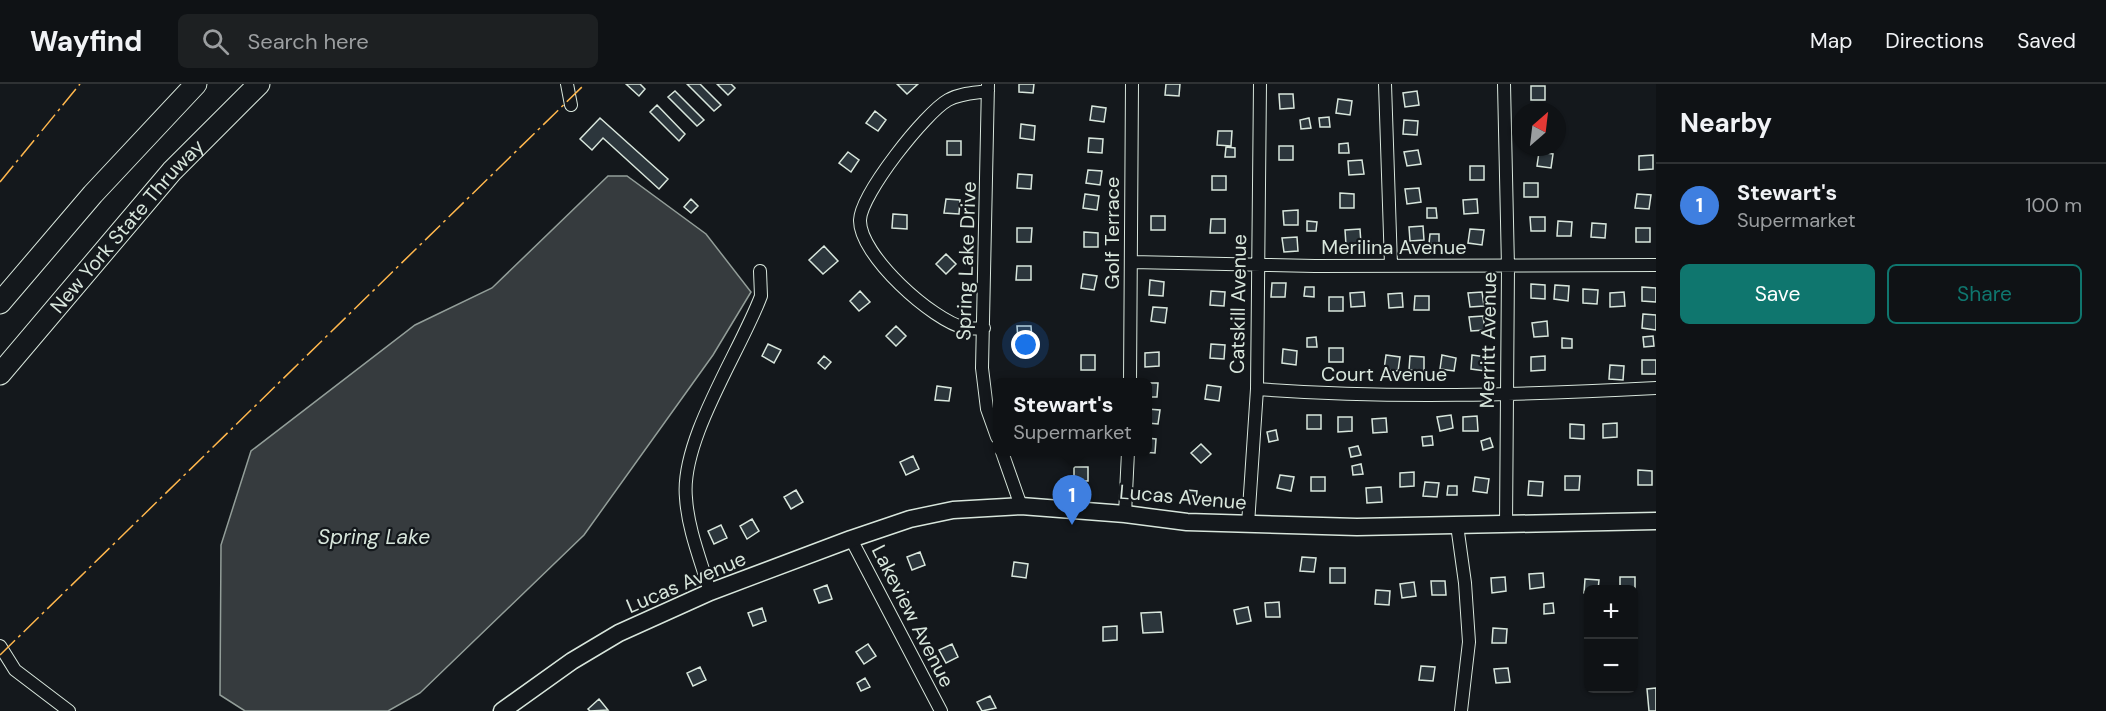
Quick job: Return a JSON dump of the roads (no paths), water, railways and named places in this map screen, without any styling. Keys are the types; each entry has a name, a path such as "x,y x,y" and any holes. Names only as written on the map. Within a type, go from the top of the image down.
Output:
{"highway":[{"path":"0,303 101,185 196,84"},
{"name":"New York State Thruway","path":"0,374 172,171 260,84"}],"street":[{"path":"567,84 571,105"},
{"name":"Golf Terrace","path":"1130,378 1132,84"},
{"name":"Catskill Avenue","path":"1248,524 1257,389 1260,84"},
{"path":"1385,84 1391,265"},
{"name":"Merritt Avenue","path":"1504,84 1508,267 1506,524"},
{"path":"984,327 966,328 929,308 892,275 873,254 863,236 860,222 865,202 886,169 932,112 958,96 988,88"},
{"name":"Spring Lake Drive","path":"988,88 982,368 987,410 993,426"},
{"name":"Merilina Avenue","path":"1132,262 1508,267 1656,265"},
{"path":"710,592 689,522 685,496 687,472 694,445 761,296 760,271"},
{"name":"Court Avenue","path":"1257,389 1321,394 1507,394 1656,388"},
{"path":"1003,456 1020,506"},
{"path":"1125,514 1128,456"},
{"name":"Lucas Avenue","path":"501,711 572,661 620,633 710,592 851,538 910,519 953,510 1020,506 1125,514 1186,522 1333,526 1656,521"},
{"path":"1457,525 1465,583 1469,642 1461,711"},
{"name":"Lakeview Avenue","path":"851,538 940,711"},
{"path":"2,654 15,670 69,711"}],"water":[{"name":"Spring Lake","path":"608,176 627,176 706,234 751,292 713,355 584,535 420,693 388,711 245,711 220,695 221,545 251,451 415,325 492,288"}],"place":[{"name":"Stewart's","path":"1072,525"}]}
